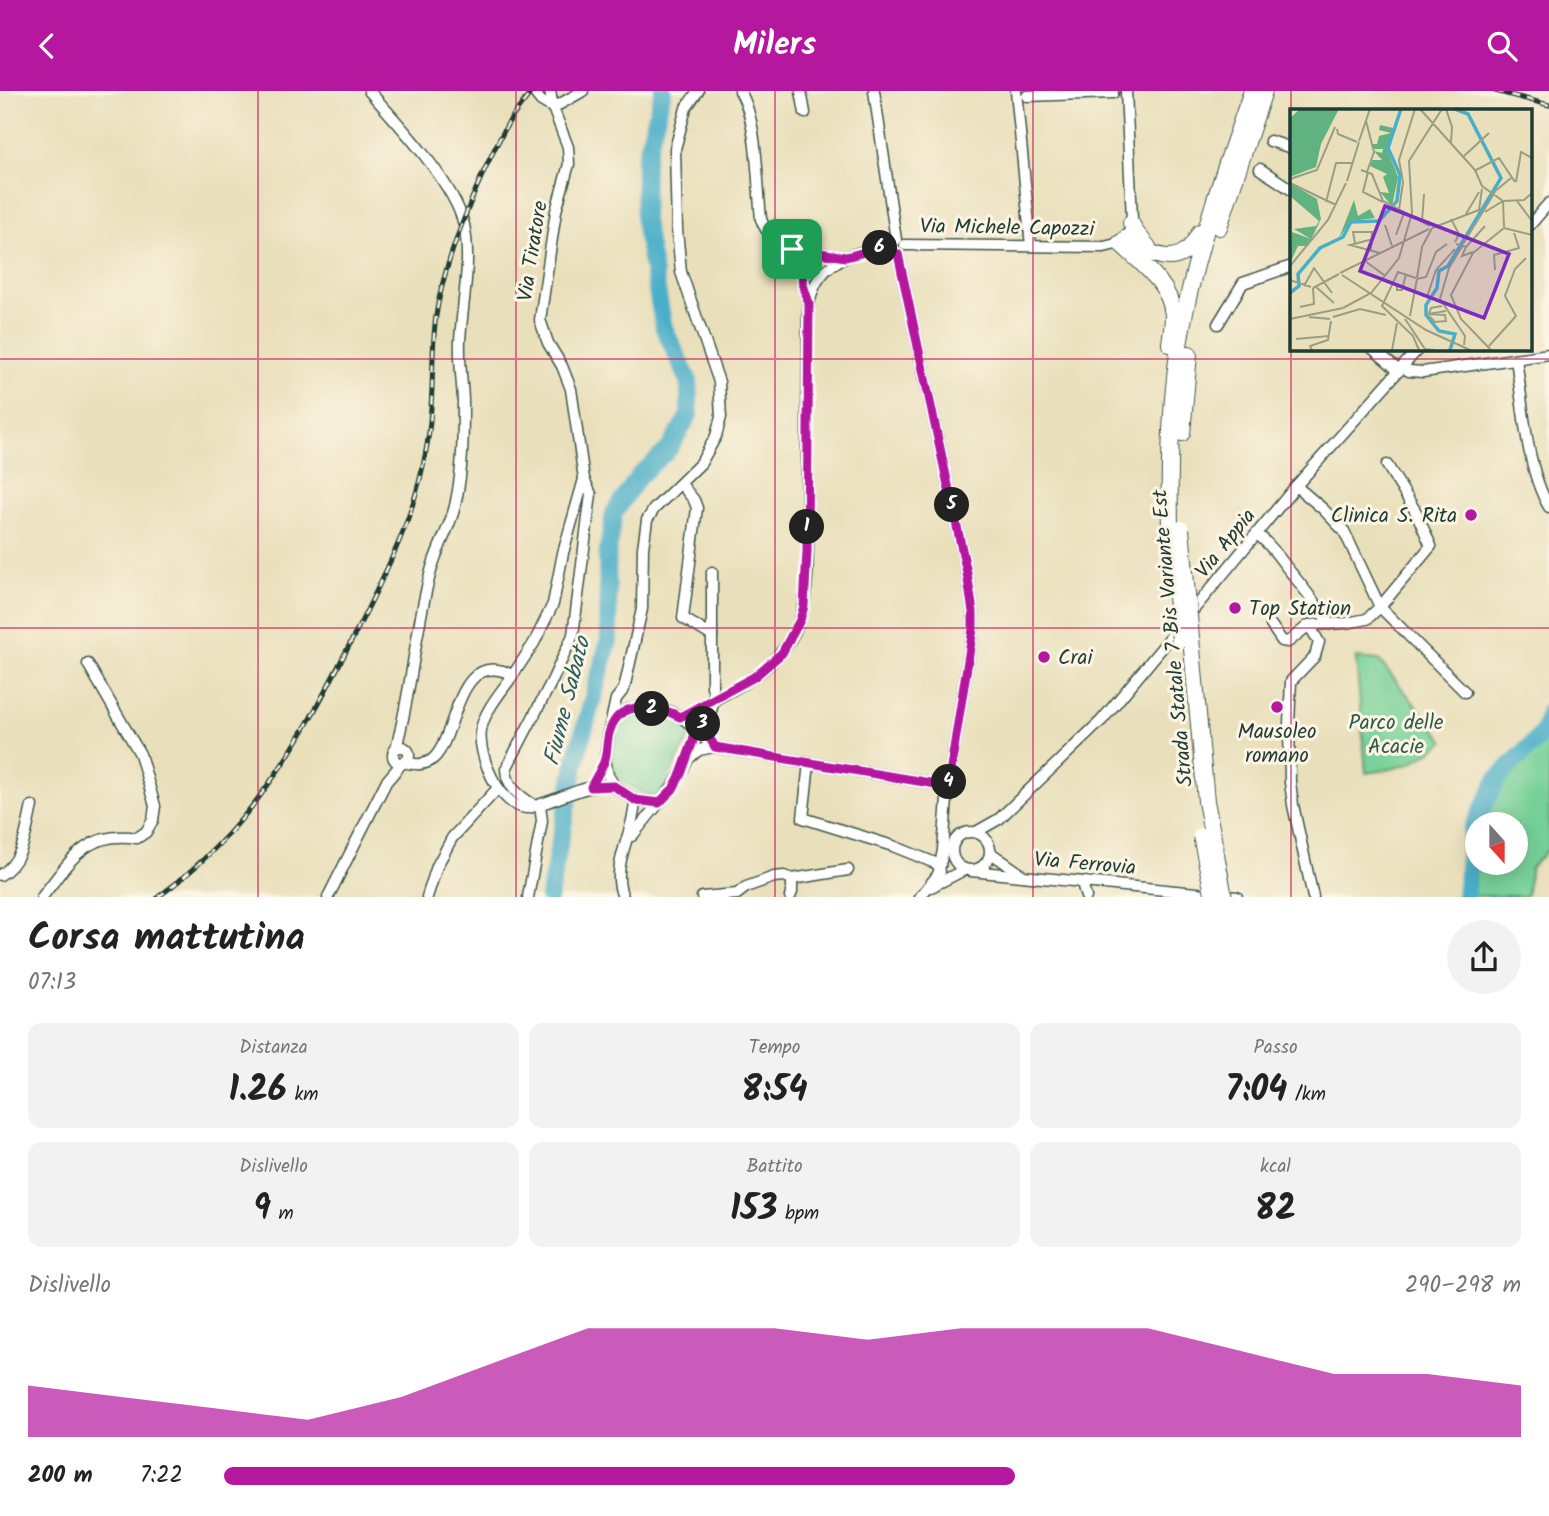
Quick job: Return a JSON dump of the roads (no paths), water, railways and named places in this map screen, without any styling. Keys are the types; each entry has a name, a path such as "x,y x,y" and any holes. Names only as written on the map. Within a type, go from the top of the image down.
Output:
{"highway":[{"name":"Strada Statale 7 Bis Variante Est","path":"1224,897 1206,801 1170,489 1174,393 1183,326 1216,202 1252,91"},
{"name":"Strada Statale 7 Bis Variante Est","path":"1214,897 1205,865 1192,779 1176,530 1182,431 1190,343 1216,238 1264,91"},
{"path":"1123,241 1155,254 1174,257 1190,250 1216,202"},
{"path":"1132,223 1143,243 1155,254"},
{"path":"1123,241 1159,280 1169,297 1173,314 1169,361 1174,393"}],"street":[{"path":"328,897 401,755 404,717 431,572 456,503 460,468 463,401 460,344 467,253 464,224 455,203 431,164 369,91"},
{"name":"Via Tiratore","path":"533,91 541,101 553,108"},
{"name":"Via Tiratore","path":"542,804 511,787 507,781 506,769 573,635 591,494 584,479 567,375 548,343 540,320 556,211 569,164 568,147 553,108 550,91"},
{"path":"556,91 581,92"},
{"path":"591,787 605,760 616,699 624,689 642,609 643,548 647,520 653,509 701,463 721,417 719,382 681,272 677,230 676,149 687,107 698,91"},
{"path":"740,91 751,119 761,219 765,231 773,239 792,249 846,257"},
{"path":"802,91 805,113"},
{"path":"874,91 898,246 973,612 967,675 945,814 948,853 956,864 968,870"},
{"path":"1016,91 1031,246"},
{"name":"Via Michele Capozzi","path":"846,257 898,246 1104,247 1123,241 1132,223 1126,91"},
{"path":"553,108 581,92"},
{"path":"1027,96 1113,93"},
{"path":"1270,141 1290,147"},
{"path":"1260,169 1290,189"},
{"path":"1532,221 1549,203"},
{"path":"680,717 754,677 782,653 794,634 804,606 809,305 802,271 792,249"},
{"path":"809,305 816,284 833,263 846,257"},
{"path":"1219,324 1243,283 1290,267"},
{"path":"803,277 816,284"},
{"path":"1374,350 1401,369 1423,372 1549,354"},
{"name":"Via Appia","path":"976,832 999,819 1101,720 1296,486 1417,350"},
{"path":"1516,359 1534,470 1545,489 1549,507"},
{"path":"1270,625 1282,641 1288,642 1309,625 1367,619 1431,546 1416,512 1387,465"},
{"name":"Via Tiratore","path":"498,788 486,767 481,731 485,719 534,643 553,604 563,553 584,479"},
{"path":"681,484 697,508 684,618 712,636"},
{"path":"1296,486 1324,509 1344,531 1380,607 1465,692"},
{"path":"1258,534 1274,547 1329,624"},
{"path":"712,572 712,687 715,698 709,717 708,735 715,747"},
{"path":"1309,625 1320,642 1315,656 1291,681 1289,724 1293,806 1313,897"},
{"path":"42,897 76,853 96,839 121,835 137,838 146,832 153,820 155,806 140,754 88,664"},
{"path":"401,755 422,764 435,757 446,740 461,694 475,677 495,670 504,670 513,675"},
{"path":"624,689 633,707"},
{"path":"612,724 617,716 633,707 673,713 689,722 715,747"},
{"path":"686,762 695,730 709,717"},
{"path":"626,843 673,789 690,755 715,747 948,786"},
{"path":"605,760 614,786"},
{"path":"809,763 803,818 893,846 939,870"},
{"path":"427,897 452,838 498,788 520,807 529,809 591,787 614,786 635,800 659,803"},
{"path":"622,896 617,876 635,813 635,800"},
{"path":"527,895 542,821 542,804"},
{"path":"0,874 11,867 20,851 32,806"},
{"path":"945,814 960,835"},
{"name":"Via Appia","path":"990,849 999,819"},
{"path":"924,893 960,835 976,832 982,835 990,849 1026,878"},
{"path":"924,893 968,870 982,867 990,849"},
{"path":"702,897 737,895 746,887 774,877 792,879 848,870"},
{"name":"Via Ferrovia","path":"968,870 1026,878 1237,897"},
{"path":"790,897 792,879"},
{"path":"1082,883 1086,897"}],"waterway":[{"name":"Fiume Sabato","path":"549,897 577,755 609,640 607,557 614,513 639,476 669,449 689,415 689,381 664,328 644,221 645,161 663,91"},
{"path":"1465,897 1472,829 1498,778 1543,733 1549,712"}],"railway":[{"path":"158,897 222,841 274,777 316,707 389,564 408,519 422,471 431,415 435,324 453,249 485,169 507,125 532,91"},
{"path":"1495,91 1549,105"}],"place":[{"name":"Clinica S. Rita","path":"1471,515"},
{"name":"Top Station","path":"1235,608"},
{"name":"Crai","path":"1044,657"},
{"name":"Mausoleo romano","path":"1277,707"}],"park label":[{"name":"Parco delle Acacie","path":"1396,734"}]}
